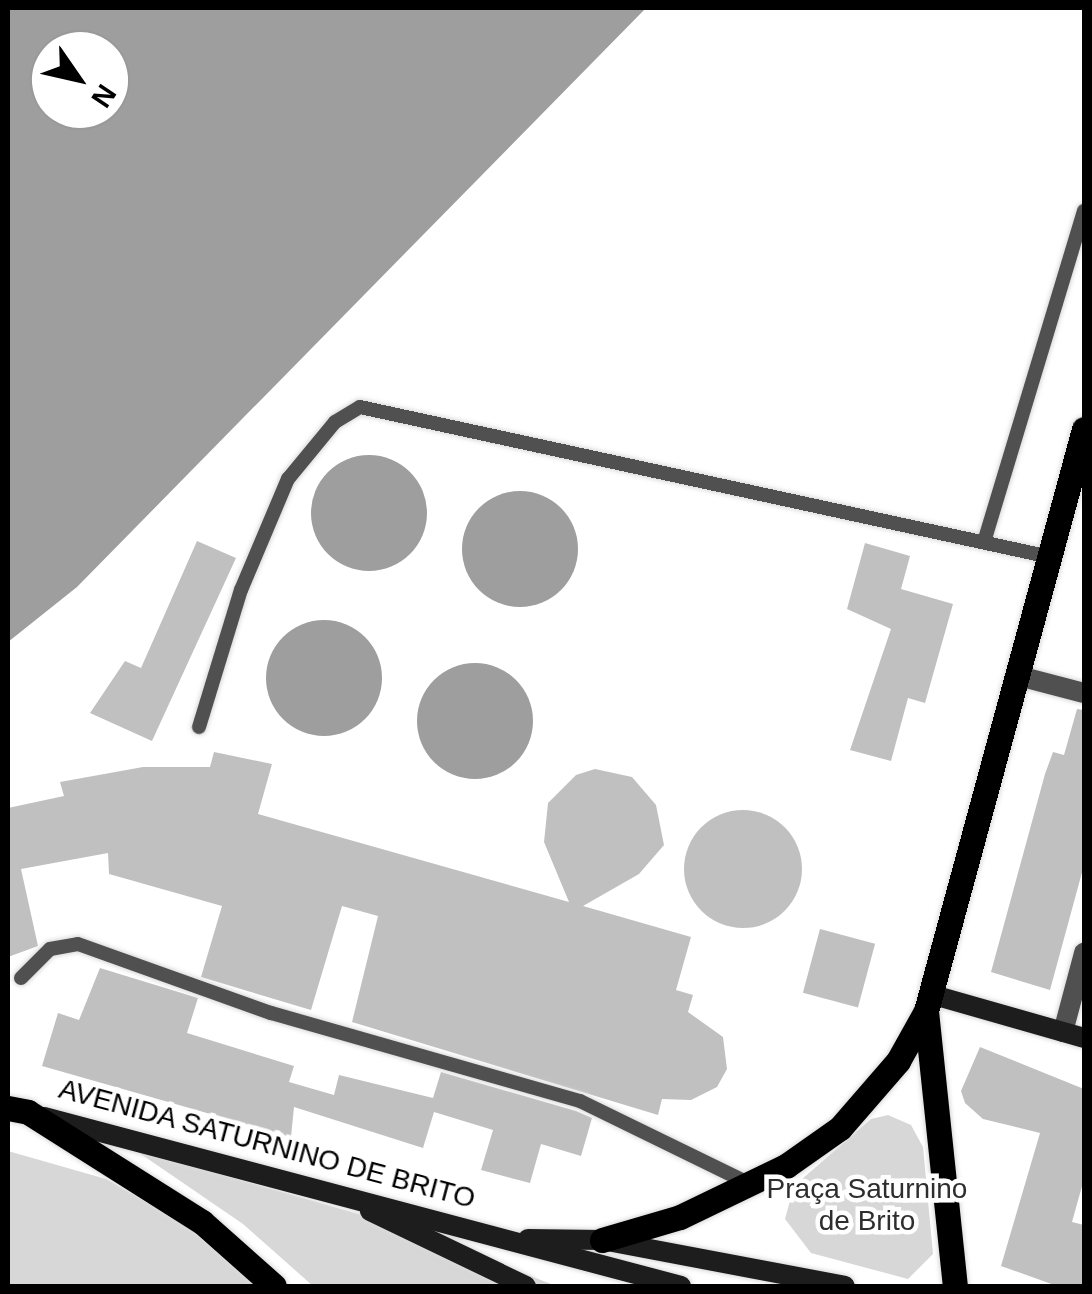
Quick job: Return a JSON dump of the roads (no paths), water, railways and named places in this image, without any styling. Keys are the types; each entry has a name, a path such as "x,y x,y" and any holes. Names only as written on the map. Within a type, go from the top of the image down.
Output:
{"main road":[{"path":"602,1240 751,1184 840,1128 898,1061 928,1002 1084,429"},
{"path":"928,1002 1084,1038"},
{"path":"928,1002 955,1286"},
{"path":"18,1110 202,1222 274,1286"},
{"name":"AVENIDA SATURNINO DE BRITO","path":"18,1110 680,1286"},
{"path":"325,1189 526,1286"},
{"name":"AVENIDA SATURNINO DE BRITO","path":"511,1239 602,1240 845,1286"}],"street":[{"path":"1019,676 1084,694"},
{"path":"1062,1032 1084,953"}],"lane":[{"path":"984,542 1084,211"},
{"path":"199,727 241,590 288,479 334,422 360,407 1050,557"},
{"path":"20,978 50,949 78,944 271,1013 580,1102 751,1184"}],"park label":[{"name":"Praça Saturnino de Brito","path":"867,1205"}]}
